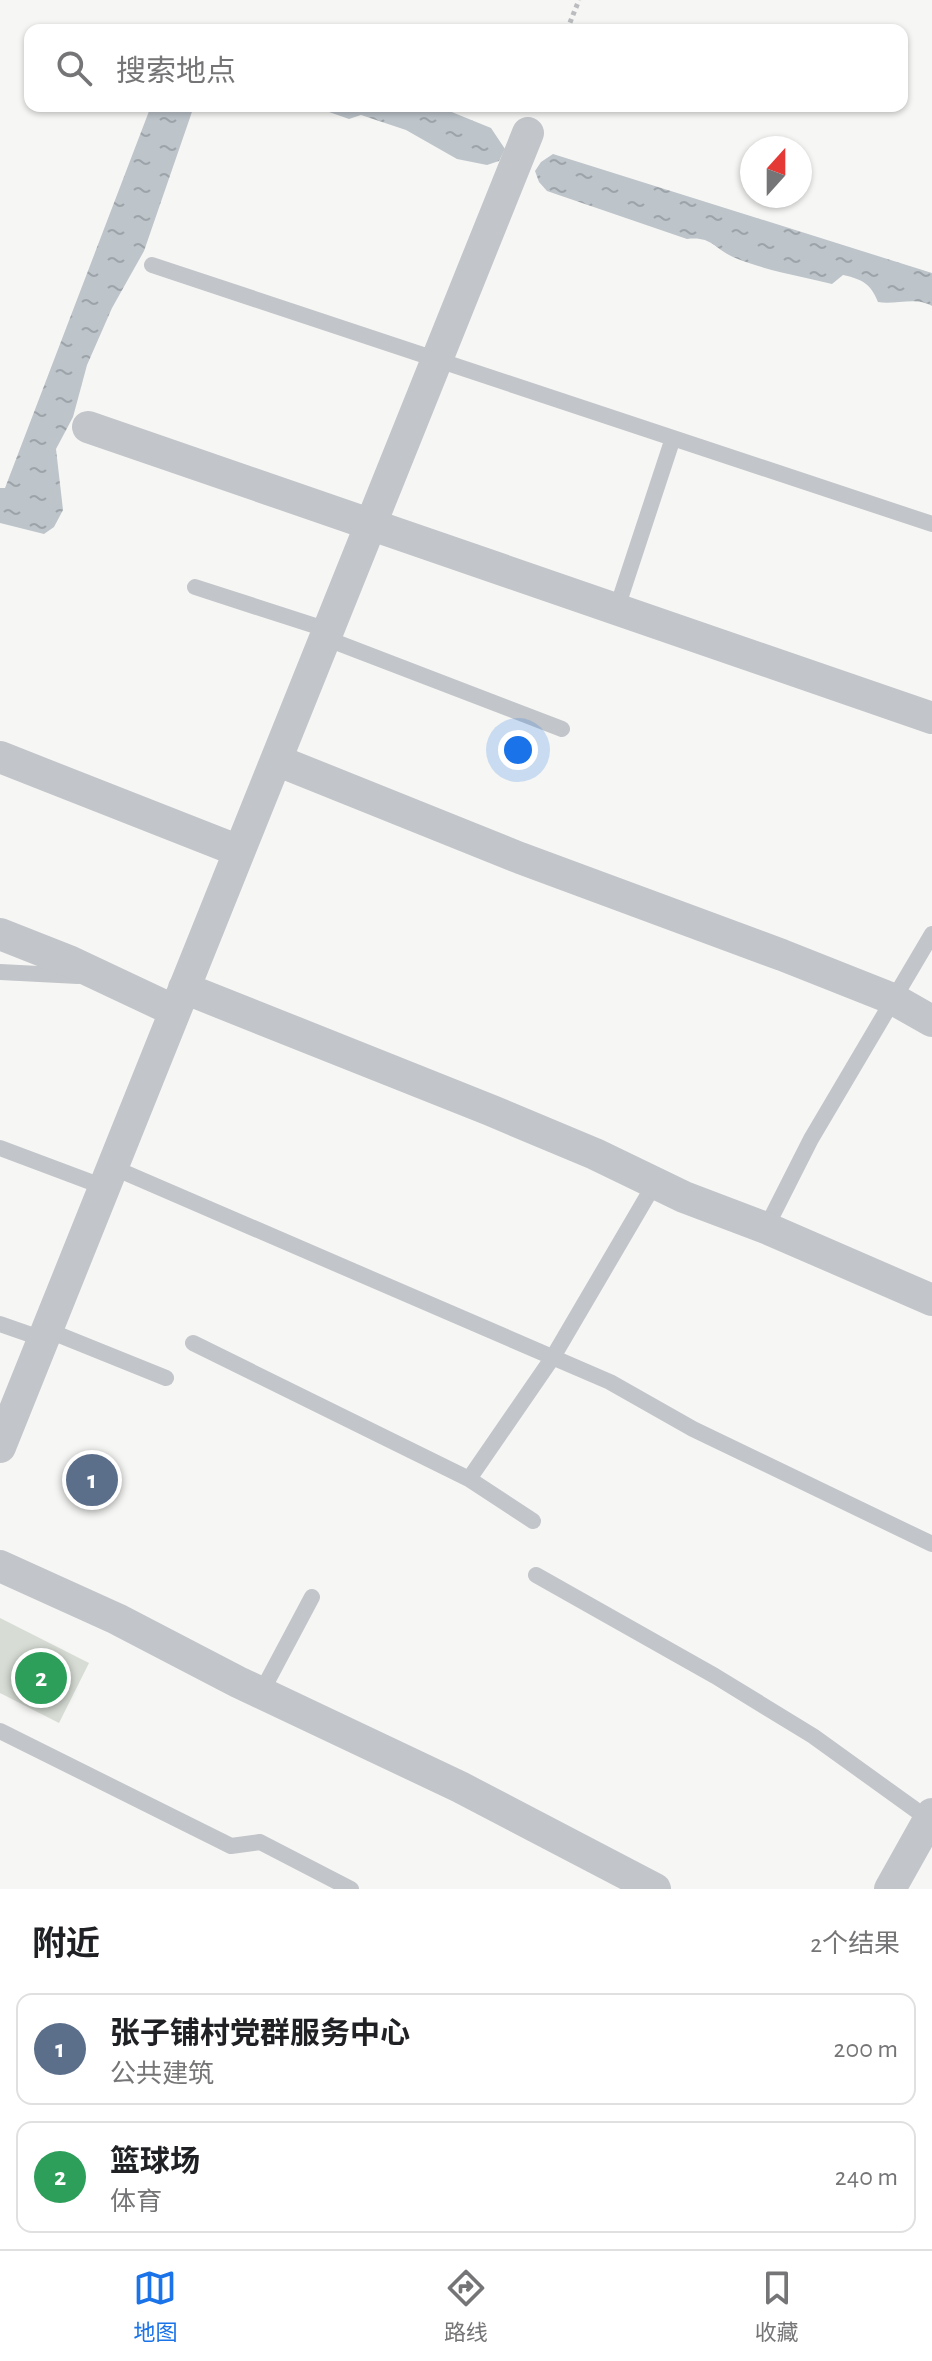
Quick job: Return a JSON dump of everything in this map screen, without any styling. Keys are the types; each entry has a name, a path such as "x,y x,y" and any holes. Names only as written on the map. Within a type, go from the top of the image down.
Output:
{"street":[{"path":"0,1447 528,133"},
{"path":"88,427 932,718"},
{"path":"0,757 239,851"},
{"path":"276,760 520,858 768,949 893,999 932,1021"},
{"path":"0,934 107,979 180,1000 490,1110 932,1300"},
{"path":"0,1566 117,1619 261,1693 460,1787 655,1889"},
{"path":"890,1889 931,1818"}],"lane":[{"path":"152,265 932,524"},
{"path":"616,611 673,438"},
{"path":"195,587 326,634 562,729"},
{"path":"766,1228 811,1139 932,934"},
{"path":"0,972 107,979"},
{"path":"0,1148 108,1177 553,1357 610,1382 750,1458 932,1544"},
{"path":"469,1479 553,1357 655,1183"},
{"path":"0,1324 45,1334 166,1378"},
{"path":"193,1343 469,1479 533,1521"},
{"path":"536,1575 715,1676 813,1736 931,1818"},
{"path":"261,1693 312,1597"},
{"path":"0,1731 231,1846 260,1842 351,1889"}],"path":[{"path":"569,24 579,0"}],"shaded area":[{"path":"0,1618 89,1663 59,1723 0,1693"}],"water":[{"path":"149,112 192,112 144,251 112,308 87,365 73,417 56,449 63,510 54,527 44,534 0,523 0,488 5,488"},
{"path":"329,112 452,112 491,128 505,149 499,161 487,165 457,159 406,130 361,115 349,119"},
{"path":"553,154 932,273 932,306 913,301 878,302 869,287 856,278 843,275 832,284 769,269 733,257 707,241 687,239 547,191 535,171 541,162"}],"place":[{"name":"张子铺村党群服务中心","path":"92,1480"},
{"name":"篮球场","path":"41,1678"}]}
